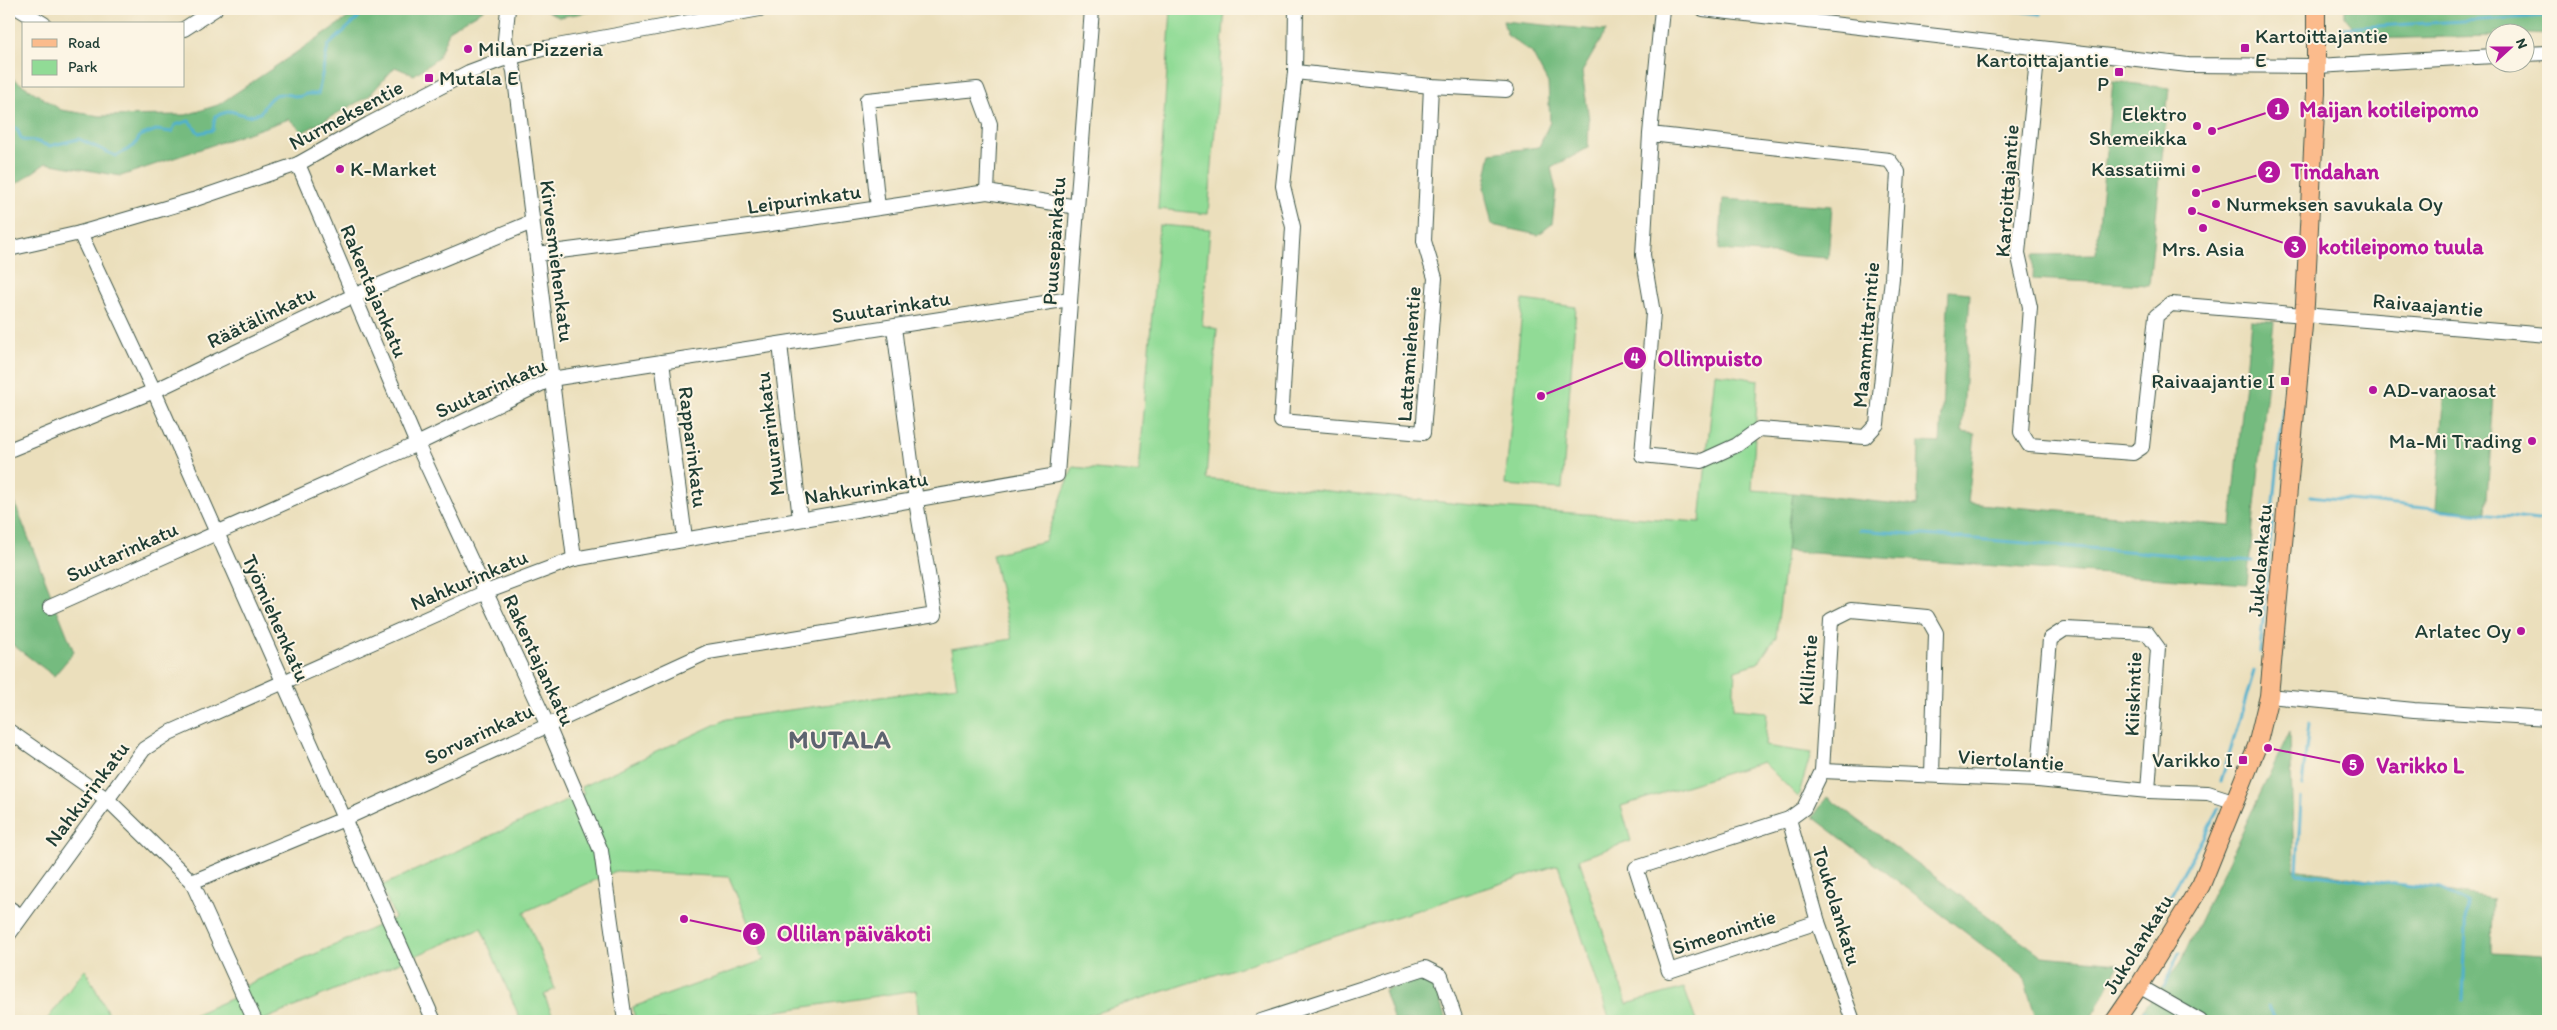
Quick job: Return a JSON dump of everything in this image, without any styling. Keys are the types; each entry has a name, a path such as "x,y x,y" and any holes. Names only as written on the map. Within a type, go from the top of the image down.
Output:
{"main road":[{"name":"Jukolankatu","path":"2115,1021 2202,885 2257,746 2269,696 2303,315 2317,66 2316,9"}],"street":[{"path":"19,9 41,22"},
{"path":"185,28 215,9"},
{"name":"Kirvesmiehenkatu","path":"508,9 505,39 511,57 574,559"},
{"name":"Nurmeksentie","path":"9,249 80,233 249,183 298,164 469,72 511,57 760,9"},
{"name":"Puusepänkatu","path":"1057,475 1092,9"},
{"name":"Lattamiehentie","path":"1296,9 1295,72 1283,186 1293,227 1281,421 1423,433 1435,278 1424,241 1431,86"},
{"name":"Maanmittarintie","path":"1650,134 1889,160 1898,172 1892,278 1877,424 1865,437 1759,430 1737,445 1702,462 1642,455 1653,313 1644,255 1650,134 1662,9"},
{"path":"1703,9 2188,65 2317,66 2484,57"},
{"name":"Kartoittajantie","path":"2038,49 2018,253 2030,308 2021,432 2029,444 2133,453 2142,447 2156,316 2171,304 2303,315"},
{"path":"2534,54 2548,53"},
{"path":"1295,72 1431,86 1506,90"},
{"path":"878,208 867,100 977,89 990,124 987,192"},
{"name":"Rakentajankatu","path":"298,164 417,444 547,724 601,851 625,1021"},
{"name":"Leipurinkatu","path":"537,254 987,192 1077,206"},
{"name":"Räätälinkatu","path":"9,450 154,391 353,296 532,222"},
{"name":"Työmiehenkatu","path":"80,233 154,391 215,532 284,682 434,1021"},
{"name":"Suutarinkatu","path":"50,607 215,532 417,444 551,378 1070,299"},
{"name":"Raivaajantie","path":"2303,315 2548,335"},
{"path":"894,327 916,501"},
{"name":"Muurarinkatu","path":"780,344 800,519"},
{"name":"Rapparinkatu","path":"662,362 685,538"},
{"name":"Nahkurinkatu","path":"9,934 144,749 169,733 486,592 574,559 685,538 916,501 1057,475"},
{"name":"Sorvarinkatu","path":"192,882 344,819 547,724 708,652 935,615 916,501"},
{"name":"Killintie","path":"1822,771 1831,620 1851,610 1927,617 1936,633 1932,775"},
{"name":"Kiiskintie","path":"2038,780 2050,639 2066,629 2147,633 2158,648 2148,791"},
{"path":"2269,696 2414,710 2548,718"},
{"path":"9,731 108,800 192,882 255,1021"},
{"path":"1790,819 1804,808 1822,771"},
{"name":"Viertolantie","path":"1822,771 2038,780 2148,791 2208,793 2236,802"},
{"name":"Simeonintie","path":"1790,819 1636,868 1669,971 1818,922"},
{"name":"Toukolankatu","path":"1790,819 1818,922 1853,1021"},
{"path":"9,908 21,916"},
{"path":"1261,1021 1280,1018 1425,968 1441,976 1456,1021"},
{"path":"2139,986 2200,1021"}],"green space":[{"path":"361,9 485,9 450,29 438,58 414,75 395,67 369,96 303,132 289,119 121,176 46,163 9,189 11,135 9,134 9,76 22,84 22,88 27,88 61,110 100,116 186,115 218,105"},
{"path":"544,9 606,9 559,17"},
{"path":"1171,9 1225,9 1208,214 1158,209"},
{"path":"2345,9 2548,9 2548,35 2534,34 2534,22 2484,22 2484,36 2363,39 2345,17"},
{"path":"1503,21 1606,31 1582,72 1589,120 1588,148 1551,168 1556,190 1552,224 1538,235 1492,225 1484,188 1491,153 1539,147 1550,122 1548,83 1532,53 1507,35"},
{"path":"2113,81 2169,88 2149,285 2033,279 2034,255 2096,254"},
{"path":"1723,199 1832,206 1828,258 1719,250"},
{"path":"1159,225 1210,229 1202,325 1217,329 1206,479 1502,508 1700,522 1715,373 1758,380 1752,490 1793,493 1776,637 1758,663 1735,670 1733,709 1767,712 1765,746 1811,753 1798,797 1763,762 1621,806 1631,841 1579,859 1627,1004 1684,988 1696,1021 1610,1021 1558,865 1071,1021 919,1021 916,990 714,1021 635,1021 633,1007 764,960 729,877 616,871 524,912 555,989 544,995 555,1021 521,1021 481,928 261,1021 179,1021 235,997 233,991 395,918 381,886 584,793 581,787 727,719 957,686 951,649 1012,639 992,554 1045,541 1073,467 1139,473"},
{"path":"1949,291 1970,293 1962,432 1975,434 1968,503 2231,526 2251,320 2274,321 2247,584 1786,551 1793,493 1917,506 1919,442 1940,443"},
{"path":"1523,300 1576,307 1562,489 1505,485"},
{"path":"2445,389 2494,395 2486,513 2436,508"},
{"path":"9,489 74,652 54,676 9,642"},
{"path":"2290,731 2294,869 2493,898 2492,953 2543,956 2546,986 2548,987 2548,1021 2134,1021 2179,965"},
{"path":"1827,797 2042,956 2119,963 2096,1011 2087,1021 2037,1021 2023,976 1813,817"},
{"path":"85,969 112,1021 46,1021"},
{"path":"1421,977 1435,984 1446,1021 1394,1021 1384,990"}],"waterway":[{"path":"9,126 17,129 22,140 35,141 49,146 79,139 116,156 134,146 140,136 156,130 172,132 175,125 189,121 199,133 213,130 215,116 230,111 248,116 260,113 268,101 276,95 285,94 299,97 306,94 318,94 328,46 358,18 362,9"},
{"path":"2003,9 2041,14"},
{"path":"2343,28 2548,16"},
{"path":"2260,652 2283,408"},
{"path":"2310,496 2548,521"},
{"path":"1860,530 2252,561"},
{"path":"2221,781 2254,671"},
{"path":"2302,786 2309,724"},
{"path":"2301,798 2297,873 2440,889 2467,902 2463,1000"},
{"path":"2150,933 2219,808"},
{"path":"2163,987 2179,953"},
{"path":"2268,1006 2276,1021"},
{"path":"2134,1021 2145,1011"}],"place":[{"name":"Kartoittajantie E","path":"2245,48"},
{"name":"Milan Pizzeria","path":"468,49"},
{"name":"Kartoittajantie P","path":"2119,72"},
{"name":"Mutala E","path":"429,78"},
{"name":"Elektro Shemeikka","path":"2197,126"},
{"name":"Maijan kotileipomo","path":"2212,131"},
{"name":"K-Market","path":"340,169"},
{"name":"Kassatiimi","path":"2196,169"},
{"name":"Tindahan","path":"2196,193"},
{"name":"Nurmeksen savukala Oy","path":"2216,204"},
{"name":"kotileipomo tuula","path":"2192,211"},
{"name":"Mrs. Asia","path":"2203,228"},
{"name":"Raivaajantie I","path":"2285,381"},
{"name":"AD-varaosat","path":"2373,390"},
{"name":"Ollinpuisto","path":"1541,396"},
{"name":"Ma-Mi Trading","path":"2532,441"},
{"name":"Arlatec Oy","path":"2521,631"},
{"name":"Varikko L","path":"2268,748"},
{"name":"Varikko I","path":"2243,760"},
{"name":"Ollilan päiväkoti","path":"684,919"}],"district":[{"name":"MUTALA","path":"840,739"}]}
